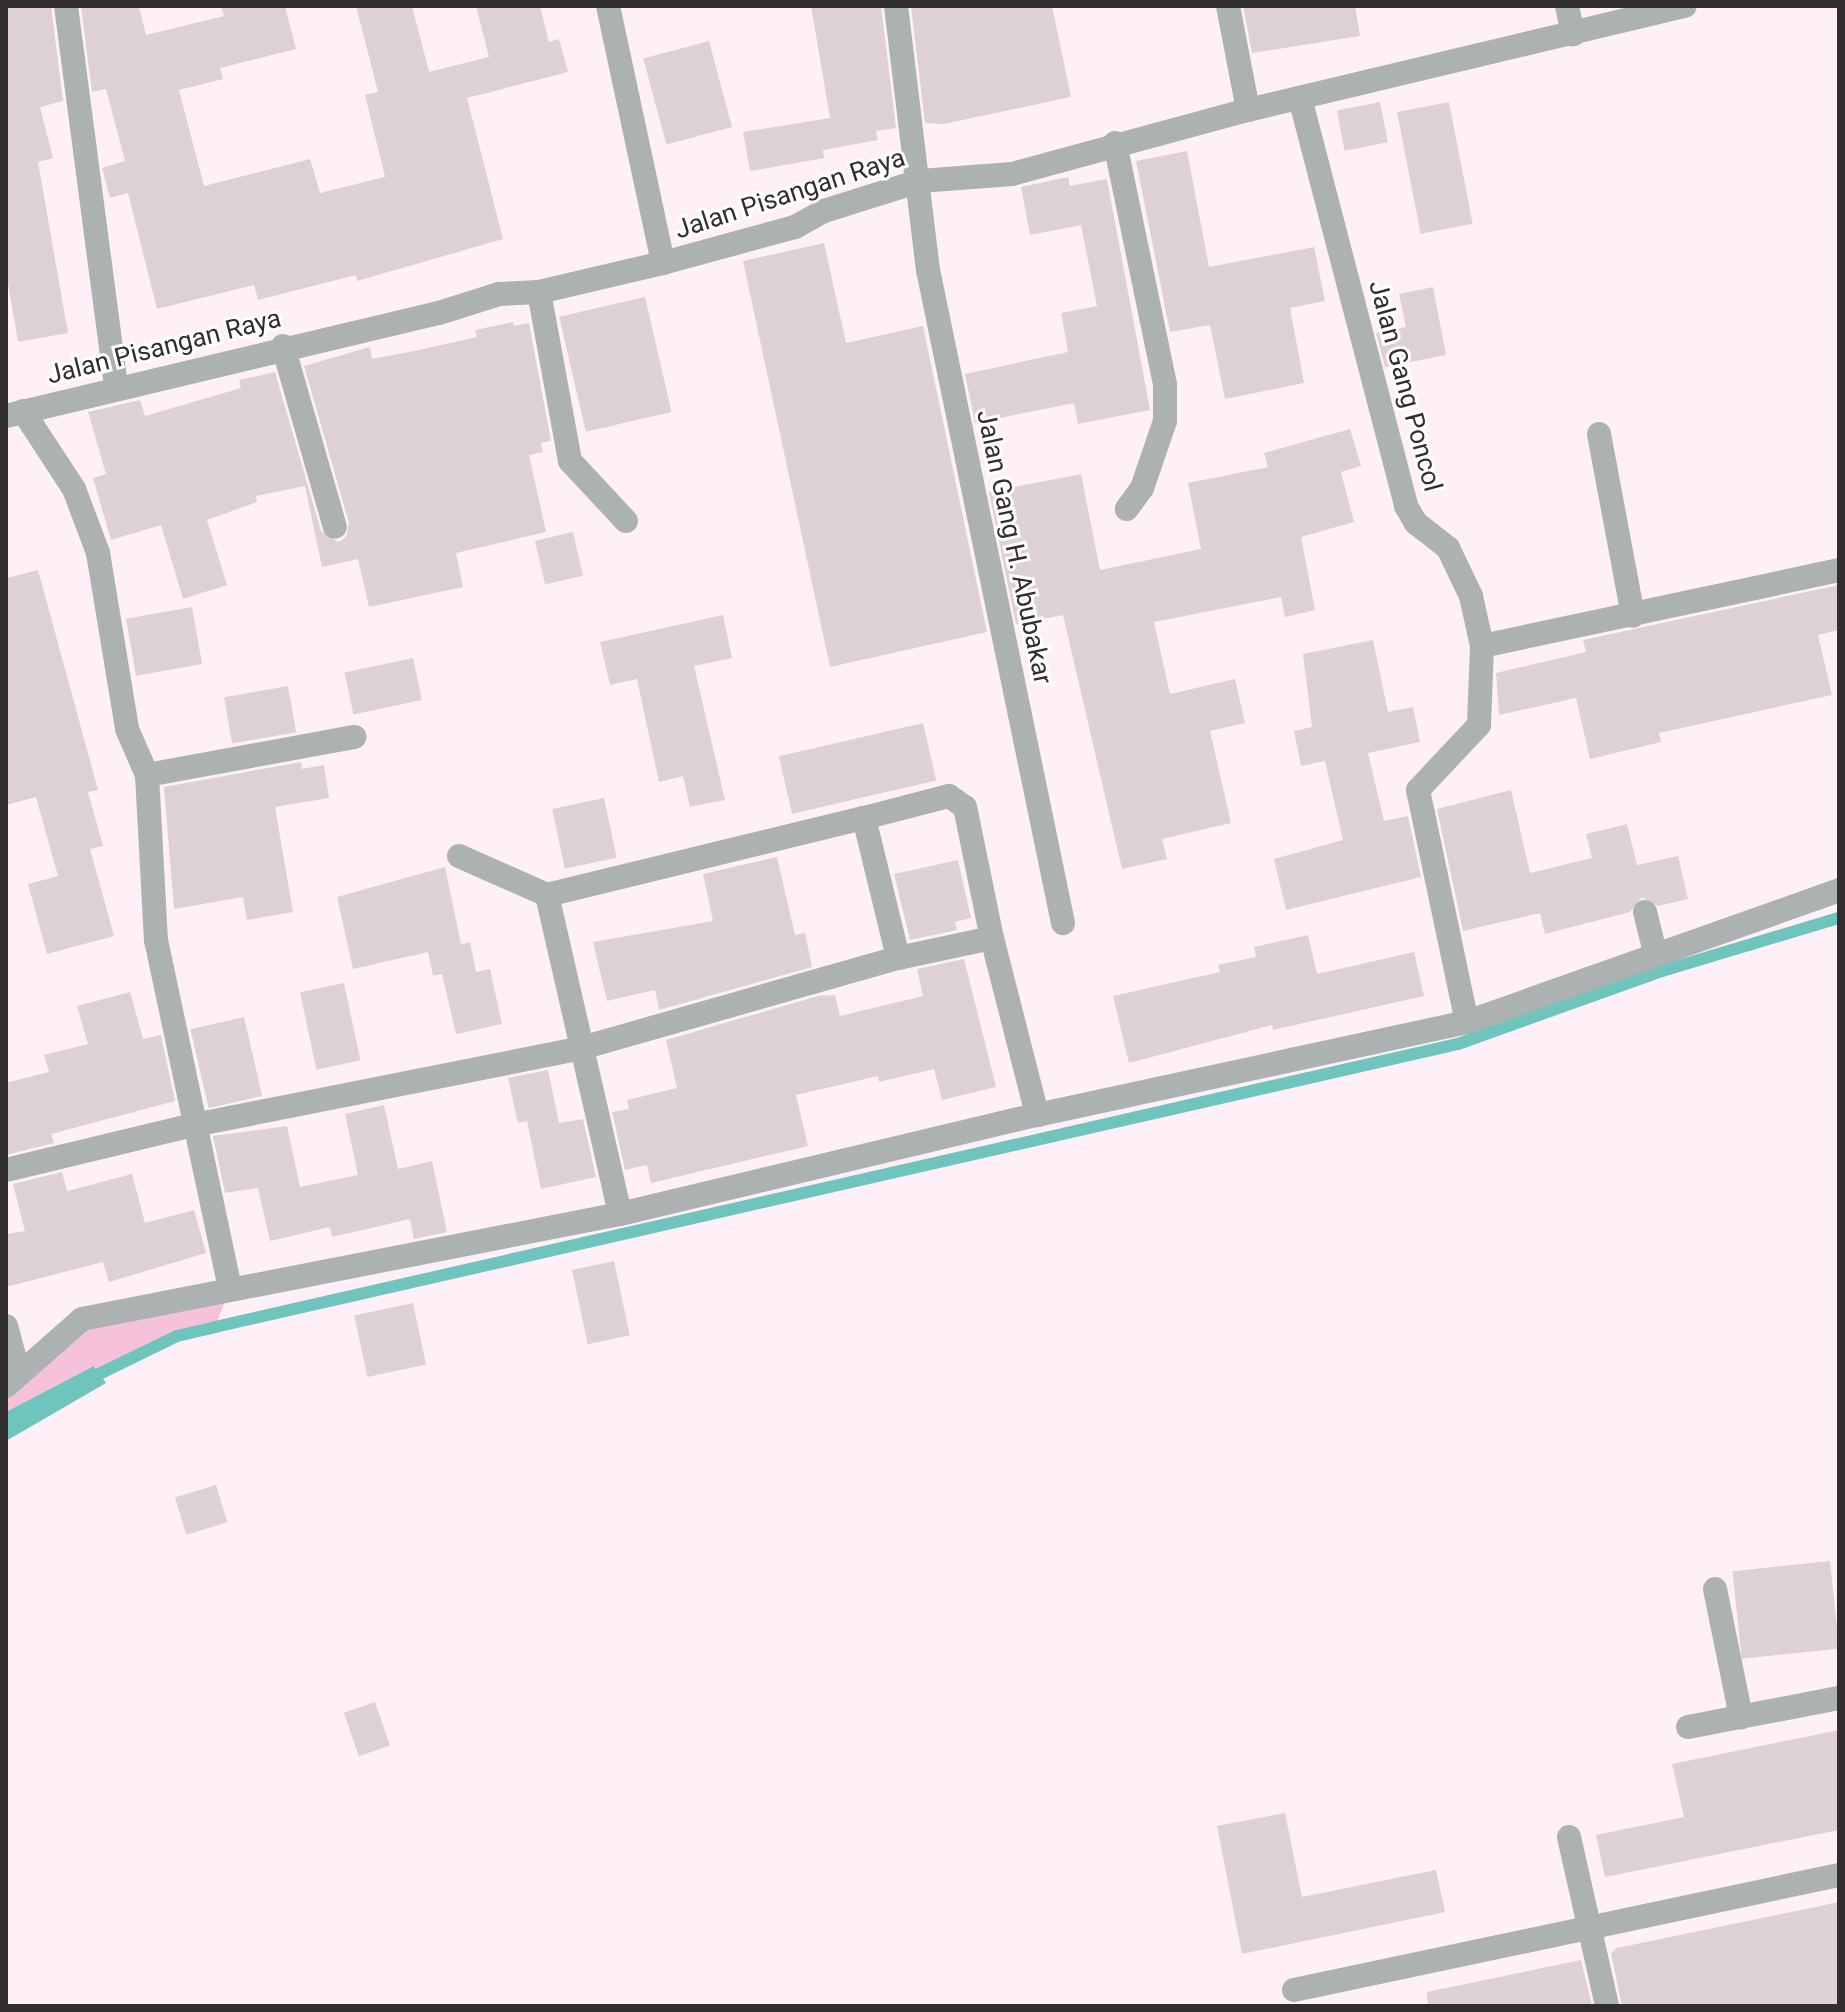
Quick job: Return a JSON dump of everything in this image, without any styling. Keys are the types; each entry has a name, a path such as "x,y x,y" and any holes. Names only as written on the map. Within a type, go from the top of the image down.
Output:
{"street":[{"path":"66,6 116,388"},
{"path":"608,6 663,263"},
{"name":"Jalan Gang H. Abubakar","path":"896,6 920,181 928,270 1063,923"},
{"path":"1228,6 1248,110"},
{"path":"1567,6 1573,34"},
{"name":"Jalan Pisangan Raya","path":"15,414 283,346 439,313 499,294 539,292 663,263 795,227 824,211 920,181 1012,174 1115,143 1573,34 1629,13 1685,6"},
{"name":"Jalan Gang Poncol","path":"1300,98 1406,506 1416,523 1448,548 1471,596 1482,646 1479,725 1418,790 1467,1022"},
{"path":"1115,143 1165,384 1165,421 1142,488 1127,509"},
{"path":"539,292 570,461 626,521"},
{"path":"283,346 335,527"},
{"path":"15,414 74,489 98,553 127,729 147,775 156,940 230,1288"},
{"path":"1599,434 1633,616"},
{"path":"1482,646 1839,570"},
{"path":"147,775 355,737"},
{"path":"459,856 547,895 949,796 959,799 965,807 992,938 1037,1115"},
{"path":"864,818 898,958"},
{"path":"13,1380 82,1319 620,1214 1037,1115 1467,1022 1839,890"},
{"path":"547,895 578,1049 620,1214"},
{"path":"1645,912 1656,956"},
{"path":"6,1170 194,1125 578,1049 898,958 992,938"},
{"path":"6,1326 13,1380"},
{"path":"1715,1589 1741,1717"},
{"path":"1688,1727 1839,1698"},
{"path":"1569,1837 1607,2006"},
{"path":"1294,1990 1839,1875"}],"shaded area":[{"path":"230,1288 215,1327 177,1336 99,1374 95,1366 6,1412 6,1386 82,1319"}],"water":[{"path":"94,1366 106,1383 6,1441 6,1412"}],"building":[{"path":"6,6 51,6 63,101 40,107 53,158 38,162 68,333 18,342 6,272"},
{"path":"81,6 139,6 146,35 224,16 221,6 285,6 296,49 220,68 223,79 179,90 204,186 310,159 320,193 385,177 365,95 378,92 356,6 412,6 429,72 489,57 476,6 540,6 549,42 559,39 568,72 467,98 503,239 357,281 356,275 258,300 254,285 157,309 128,193 110,198 102,168 125,161 106,89 92,92"},
{"path":"811,6 881,6 896,128 876,131 878,140 823,150 824,158 750,171 743,132 830,118"},
{"path":"911,6 1052,6 1071,97 944,124 925,123"},
{"path":"1243,6 1355,6 1360,36 1252,53"},
{"path":"709,41 732,127 666,145 643,59"},
{"path":"1380,102 1388,142 1345,151 1337,110"},
{"path":"1449,102 1473,224 1421,234 1397,112"},
{"path":"1187,151 1209,267 1314,247 1325,301 1290,308 1304,383 1225,399 1210,325 1170,332 1136,161"},
{"path":"1068,177 1070,186 1107,179 1150,410 1078,424 1074,403 975,423 965,374 1068,352 1061,313 1097,306 1081,225 1030,235 1021,187"},
{"path":"824,243 846,343 923,326 987,632 830,667 743,261"},
{"path":"1433,287 1446,355 1385,367 1376,333 1406,327 1399,294"},
{"path":"645,297 672,412 586,432 559,317"},
{"path":"513,322 514,326 529,323 551,441 541,443 543,452 529,455 546,532 456,553 463,587 369,607 358,559 322,567 305,486 256,496 257,502 207,520 227,585 183,599 161,525 111,540 93,478 106,474 88,412 140,400 145,416 241,388 239,380 275,372 321,531 338,542 346,537 349,523 304,366 370,347 372,359 414,351 477,337 475,330"},
{"path":"1350,429 1361,466 1341,472 1354,522 1301,537 1315,610 1285,617 1281,597 1154,622 1170,694 1235,679 1245,723 1210,731 1231,823 1162,839 1167,859 1122,869 1063,615 1016,624 989,492 1081,474 1100,570 1201,549 1188,483 1268,467 1264,453"},
{"path":"573,532 583,576 545,585 535,541"},
{"path":"38,570 98,790 88,792 103,846 90,849 114,936 47,954 28,884 58,876 36,797 6,805 6,578"},
{"path":"1839,585 1839,630 1818,635 1832,695 1659,733 1661,742 1590,759 1576,698 1499,715 1496,673 1586,652 1583,640"},
{"path":"192,607 202,664 136,676 126,619"},
{"path":"723,615 732,658 694,666 725,800 690,807 683,776 659,782 637,679 610,685 600,642"},
{"path":"1373,640 1388,712 1413,707 1420,742 1368,753 1384,821 1408,816 1421,877 1286,910 1274,859 1343,840 1325,761 1301,766 1294,731 1312,727 1303,654"},
{"path":"413,658 422,700 353,715 345,673"},
{"path":"288,686 296,732 232,744 224,697"},
{"path":"923,723 936,780 792,814 779,756"},
{"path":"301,762 302,769 324,765 329,798 275,807 293,912 247,920 243,897 174,909 164,787"},
{"path":"1511,790 1530,873 1592,858 1586,834 1627,824 1637,865 1678,856 1688,899 1658,906 1642,897 1630,912 1545,934 1540,913 1463,931 1437,809"},
{"path":"604,798 617,858 565,869 552,809"},
{"path":"777,857 795,935 805,933 812,967 659,1010 655,990 607,1001 593,942 713,921 703,874"},
{"path":"958,860 971,918 955,922 957,930 910,940 894,874"},
{"path":"445,867 461,944 470,942 476,972 490,969 502,1024 456,1034 442,974 433,976 428,952 353,969 337,897"},
{"path":"1308,935 1317,974 1414,952 1424,996 1273,1030 1272,1025 1129,1063 1113,996 1220,972 1218,965 1256,957 1254,947"},
{"path":"964,959 996,1087 942,1100 934,1069 879,1082 878,1076 796,1095 808,1146 651,1183 647,1165 625,1170 612,1112 629,1109 627,1100 677,1088 666,1040 818,996 835,995 840,1016 923,996 917,969"},
{"path":"344,983 360,1060 316,1070 300,992"},
{"path":"130,992 143,1039 161,1035 175,1101 51,1134 54,1143 6,1155 6,1083 49,1072 44,1055 88,1044 77,1006"},
{"path":"244,1017 262,1096 209,1108 190,1029"},
{"path":"548,1070 559,1123 583,1119 596,1177 541,1189 527,1121 518,1123 508,1078"},
{"path":"384,1105 398,1169 432,1161 447,1232 414,1239 410,1219 332,1237 330,1227 270,1241 258,1188 225,1193 213,1136 287,1126 300,1187 358,1175 345,1114"},
{"path":"62,1172 67,1191 132,1174 145,1223 194,1210 206,1253 109,1282 103,1262 6,1287 6,1234 25,1231 13,1184"},
{"path":"614,1261 630,1335 588,1344 572,1270"},
{"path":"413,1303 426,1365 367,1377 354,1315"},
{"path":"216,1485 227,1522 186,1535 175,1498"},
{"path":"1830,1561 1839,1649 1742,1659 1733,1571"},
{"path":"375,1702 390,1745 359,1756 344,1713"},
{"path":"1839,1730 1839,1830 1605,1877 1596,1835 1684,1817 1672,1764"},
{"path":"1285,1813 1302,1897 1436,1870 1445,1912 1242,1954 1217,1826"},
{"path":"1839,1902 1839,2006 1622,2006 1611,1954 1617,1948"},
{"path":"1581,1960 1592,2006 1428,2006 1427,1992"}],"waterway":[{"path":"99,1374 177,1336 1458,1044 1662,971 1839,918"}]}
